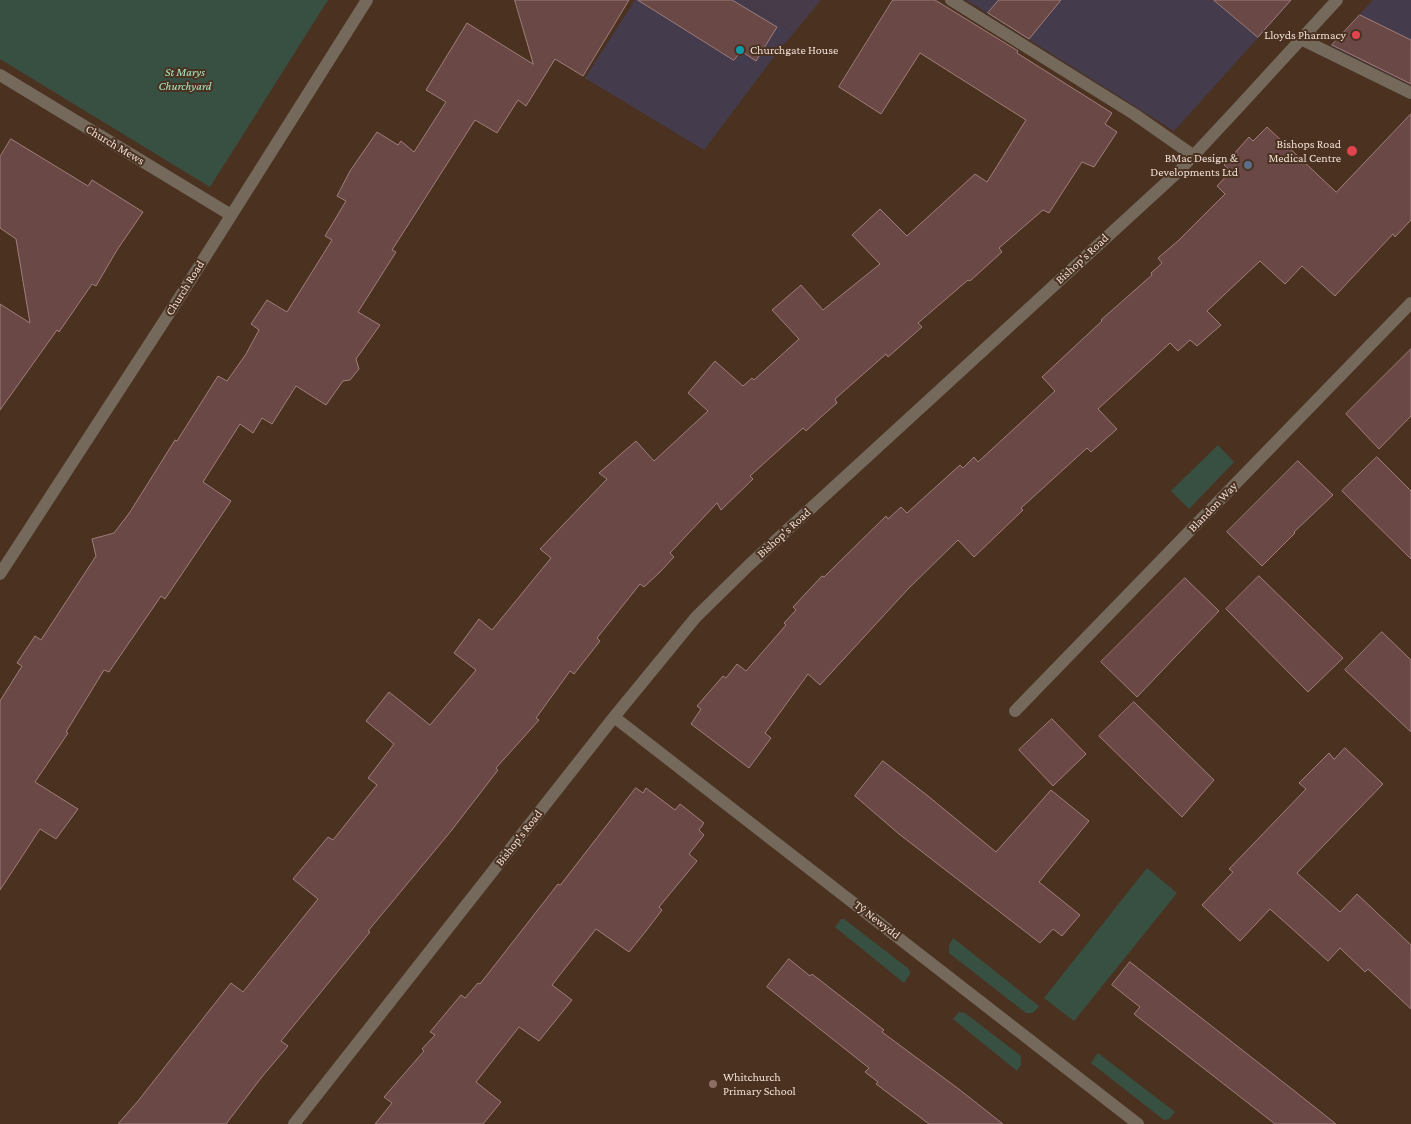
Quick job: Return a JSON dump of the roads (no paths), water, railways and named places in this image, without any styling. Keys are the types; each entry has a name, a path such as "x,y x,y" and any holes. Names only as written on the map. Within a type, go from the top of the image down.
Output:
{"street":[{"name":"Church Road","path":"0,574 367,0"},
{"path":"952,0 1134,114 1194,156"},
{"name":"Bishop's Road","path":"294,1124 614,716 696,617 722,590 1194,156 1337,0"},
{"path":"1301,39 1411,93"},
{"name":"Church Mews","path":"0,74 231,215"},
{"name":"Blandon Way","path":"1015,710 1411,303"},
{"name":"Tŷ Newydd","path":"614,716 1138,1124"}],"place":[{"name":"Lloyds Pharmacy","path":"1356,35"},
{"name":"Churchgate House","path":"740,50"},
{"name":"Bishops Road Medical Centre","path":"1352,151"},
{"name":"BMac Design & Developments Ltd","path":"1248,165"},
{"name":"Whitchurch Primary School","path":"713,1084"}],"park label":[{"name":"St Marys Churchyard","path":"185,79"}]}
